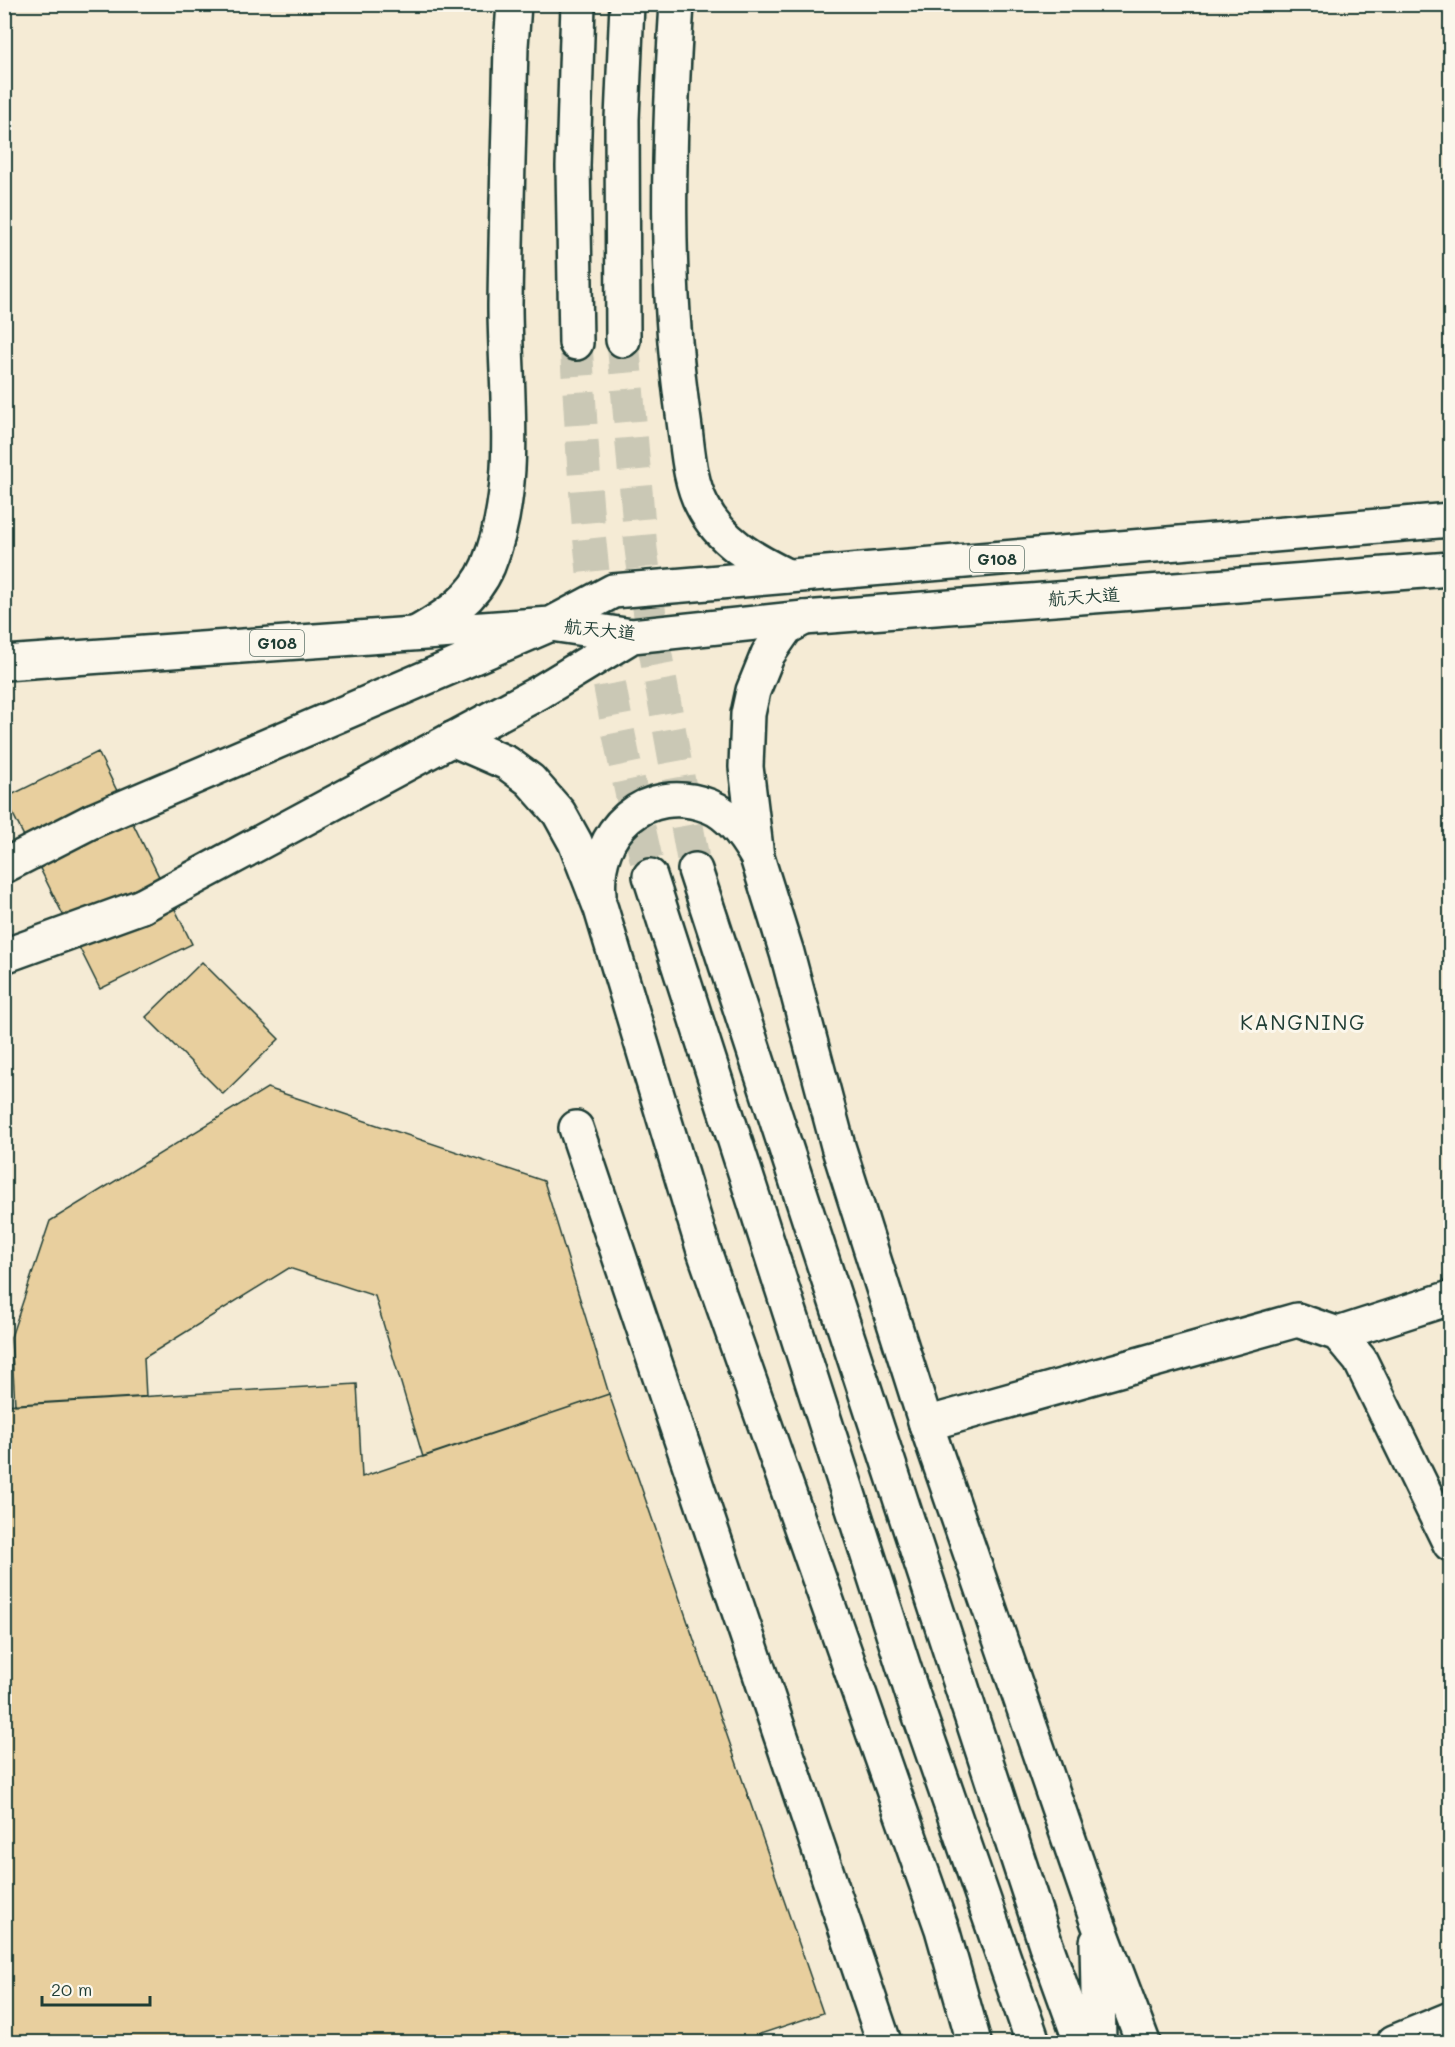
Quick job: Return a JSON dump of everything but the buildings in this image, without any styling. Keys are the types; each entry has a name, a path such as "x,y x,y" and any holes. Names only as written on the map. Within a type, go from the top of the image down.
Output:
{"main road":[{"path":"417,633 458,607 475,590 487,568 503,514 507,467 505,305 514,4"},
{"path":"576,343 573,166 578,4"},
{"path":"623,340 622,130 627,4"},
{"path":"677,4 670,215 673,318 694,485 702,505 716,528 747,556 787,576"},
{"name":"航天大道","path":"551,624 613,591 1450,520"},
{"name":"航天大道","path":"551,624 632,636 804,618 1450,569"},
{"path":"804,618 786,628 768,654 753,691 748,714 746,767 757,856 787,953 838,1146 926,1424 1096,1918 1143,2043"},
{"path":"4,866 92,821 551,624"},
{"name":"G108","path":"4,663 551,624"},
{"path":"4,956 142,906 540,692 632,636"},
{"path":"452,739 507,763 530,780 564,822 575,842 601,909 704,1251 942,1929 974,2043"},
{"path":"601,909 598,876 602,851 615,830 634,812 657,802 684,799 710,806 733,822 757,856"},
{"path":"695,870 1046,1945 1082,2043"},
{"path":"650,876 909,1684 1033,2043"},
{"path":"576,1128 884,2043"},
{"path":"1338,1334 1450,1298"},
{"path":"926,1424 1297,1320 1338,1334 1360,1360 1450,1544"},
{"path":"1096,1918 1099,2043"},
{"path":"1394,2043 1450,2019"}],"tunnel":[{"path":"623,340 641,549 654,645 695,870"},
{"path":"576,343 595,590 616,720 650,876"}],"district":[{"name":"KANGNING","path":"1303,1023"}]}
